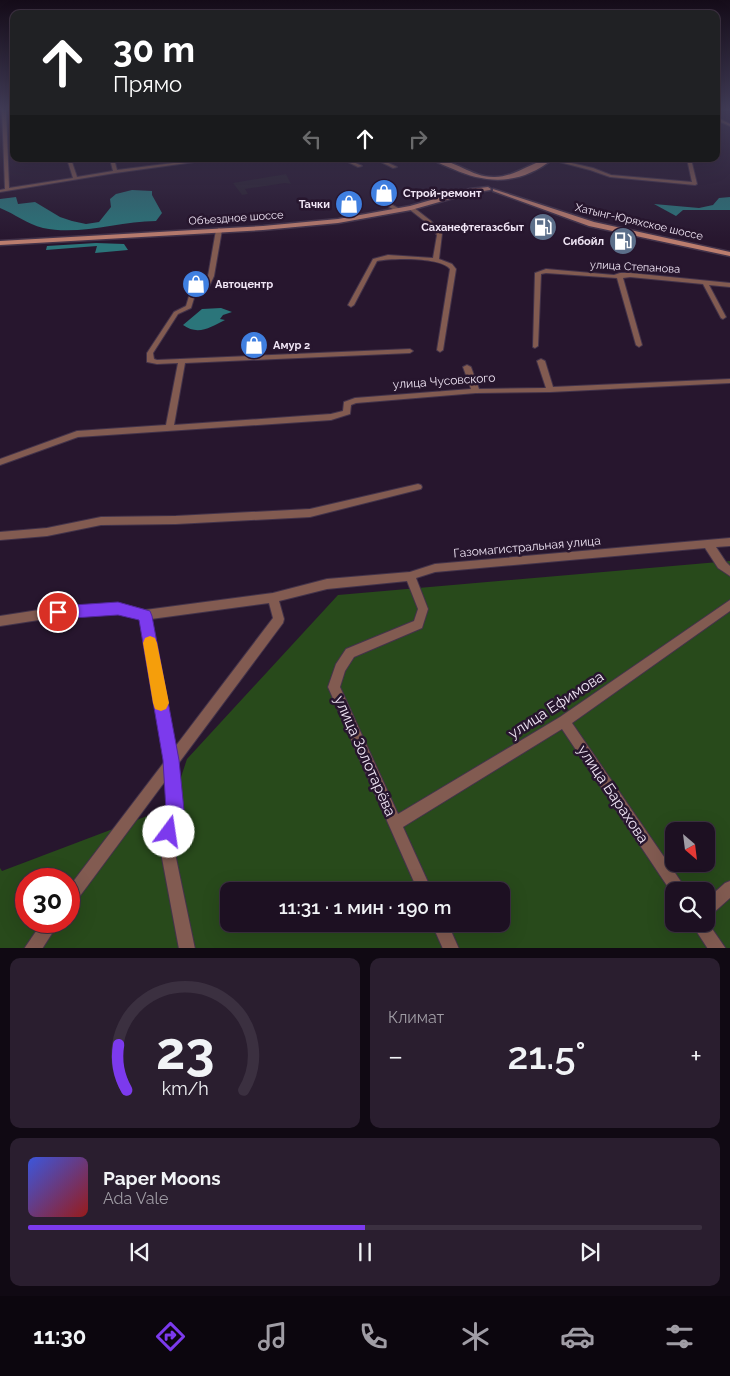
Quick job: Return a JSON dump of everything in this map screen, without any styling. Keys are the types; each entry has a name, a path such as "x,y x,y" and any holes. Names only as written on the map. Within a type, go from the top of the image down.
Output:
{"main road":[{"path":"442,162 474,176 492,179 511,178"},
{"path":"506,185 505,181 544,162"},
{"path":"474,176 479,180 479,184 491,189 506,185"},
{"path":"492,179 506,185"},
{"name":"Объездное шоссе","path":"470,191 481,180 492,179"},
{"name":"Хатынг-Юряхское шоссе","path":"506,185 506,190 516,196"},
{"name":"Объездное шоссе","path":"0,243 313,224 411,208 470,191 491,189"},
{"name":"Хатынг-Юряхское шоссе","path":"491,189 516,196 586,222 730,254"}],"street":[{"path":"2,153 8,170 7,190"},
{"path":"70,162 75,178"},
{"path":"113,162 115,172"},
{"path":"0,191 172,162"},
{"path":"351,162 360,166"},
{"path":"384,162 395,167"},
{"path":"564,162 591,168 610,176 695,184 689,162"},
{"path":"381,200 398,210"},
{"path":"411,208 429,222 440,235 436,260"},
{"path":"219,230 211,276 205,289 192,294 186,310 176,313 150,353 150,360 156,362 410,351"},
{"path":"351,305 375,260 388,257 436,260 450,265 453,269 440,350"},
{"name":"улица Степанова","path":"535,346 538,273 546,271 614,277 620,275 730,285"},
{"path":"620,275 640,345"},
{"path":"706,282 723,317"},
{"path":"169,428 182,361"},
{"path":"541,361 550,390"},
{"path":"467,368 476,390"},
{"name":"улица Чусовского","path":"0,462 77,434 331,417 347,412 347,404 355,401 476,390 550,390 730,381"},
{"path":"0,536 47,532 100,521 176,520 310,513 418,487"},
{"name":"Газомагистральная улица","path":"272,598 327,584 410,576 435,568 730,542"},
{"path":"708,544 722,565 730,572"},
{"name":"улица Золотарёва","path":"410,576 423,609 418,624 350,654 340,668 334,687 421,882"},
{"path":"0,621 58,612 118,608 145,616 272,598 279,619 171,760 80,884"},
{"name":"улица Ефимова","path":"395,824 564,721 730,605"},
{"path":"145,616 171,760 175,810 169,832 169,858 187,948"},
{"name":"улица Барахова","path":"564,721 672,882"},
{"path":"715,902 730,888"},
{"path":"444,932 451,948"},
{"path":"706,932 718,948"},
{"path":"32,948 43,933"}],"shaded area":[{"path":"286,174 291,184 285,183 245,189 248,194 242,195 233,183"},
{"path":"132,190 152,191 152,195 162,213 156,221 85,229 57,230 37,226 0,208 0,199 16,197 18,204 35,202 60,217 86,224 99,222 111,207 110,199 116,194"},
{"path":"730,197 730,210 683,210 676,216 654,204 699,208 713,205 719,198"},
{"path":"96,243 124,244 128,250 95,253 97,246 46,250 47,246"},
{"path":"221,308 232,312 223,315 220,319 225,320 215,325 194,330 183,325 202,309"},
{"path":"730,561 730,948 0,948 0,868 2,871 171,807 187,759 338,595"}],"building":[{"name":"Амур 2","path":"262,335 261,354 245,354 247,336"}],"slow traffic":[{"path":"150,643 161,703"}],"place":[{"name":"Строй-ремонт","path":"384,193"},
{"name":"Тачки","path":"349,204"},
{"name":"Саханефтегазсбыт","path":"543,227"},
{"name":"Сибойл","path":"623,241"},
{"name":"Автоцентр","path":"196,284"},
{"name":"Амур 2","path":"254,345"}],"route":[{"path":"58,612 118,608 145,616 171,760 175,810 169,832"}]}
